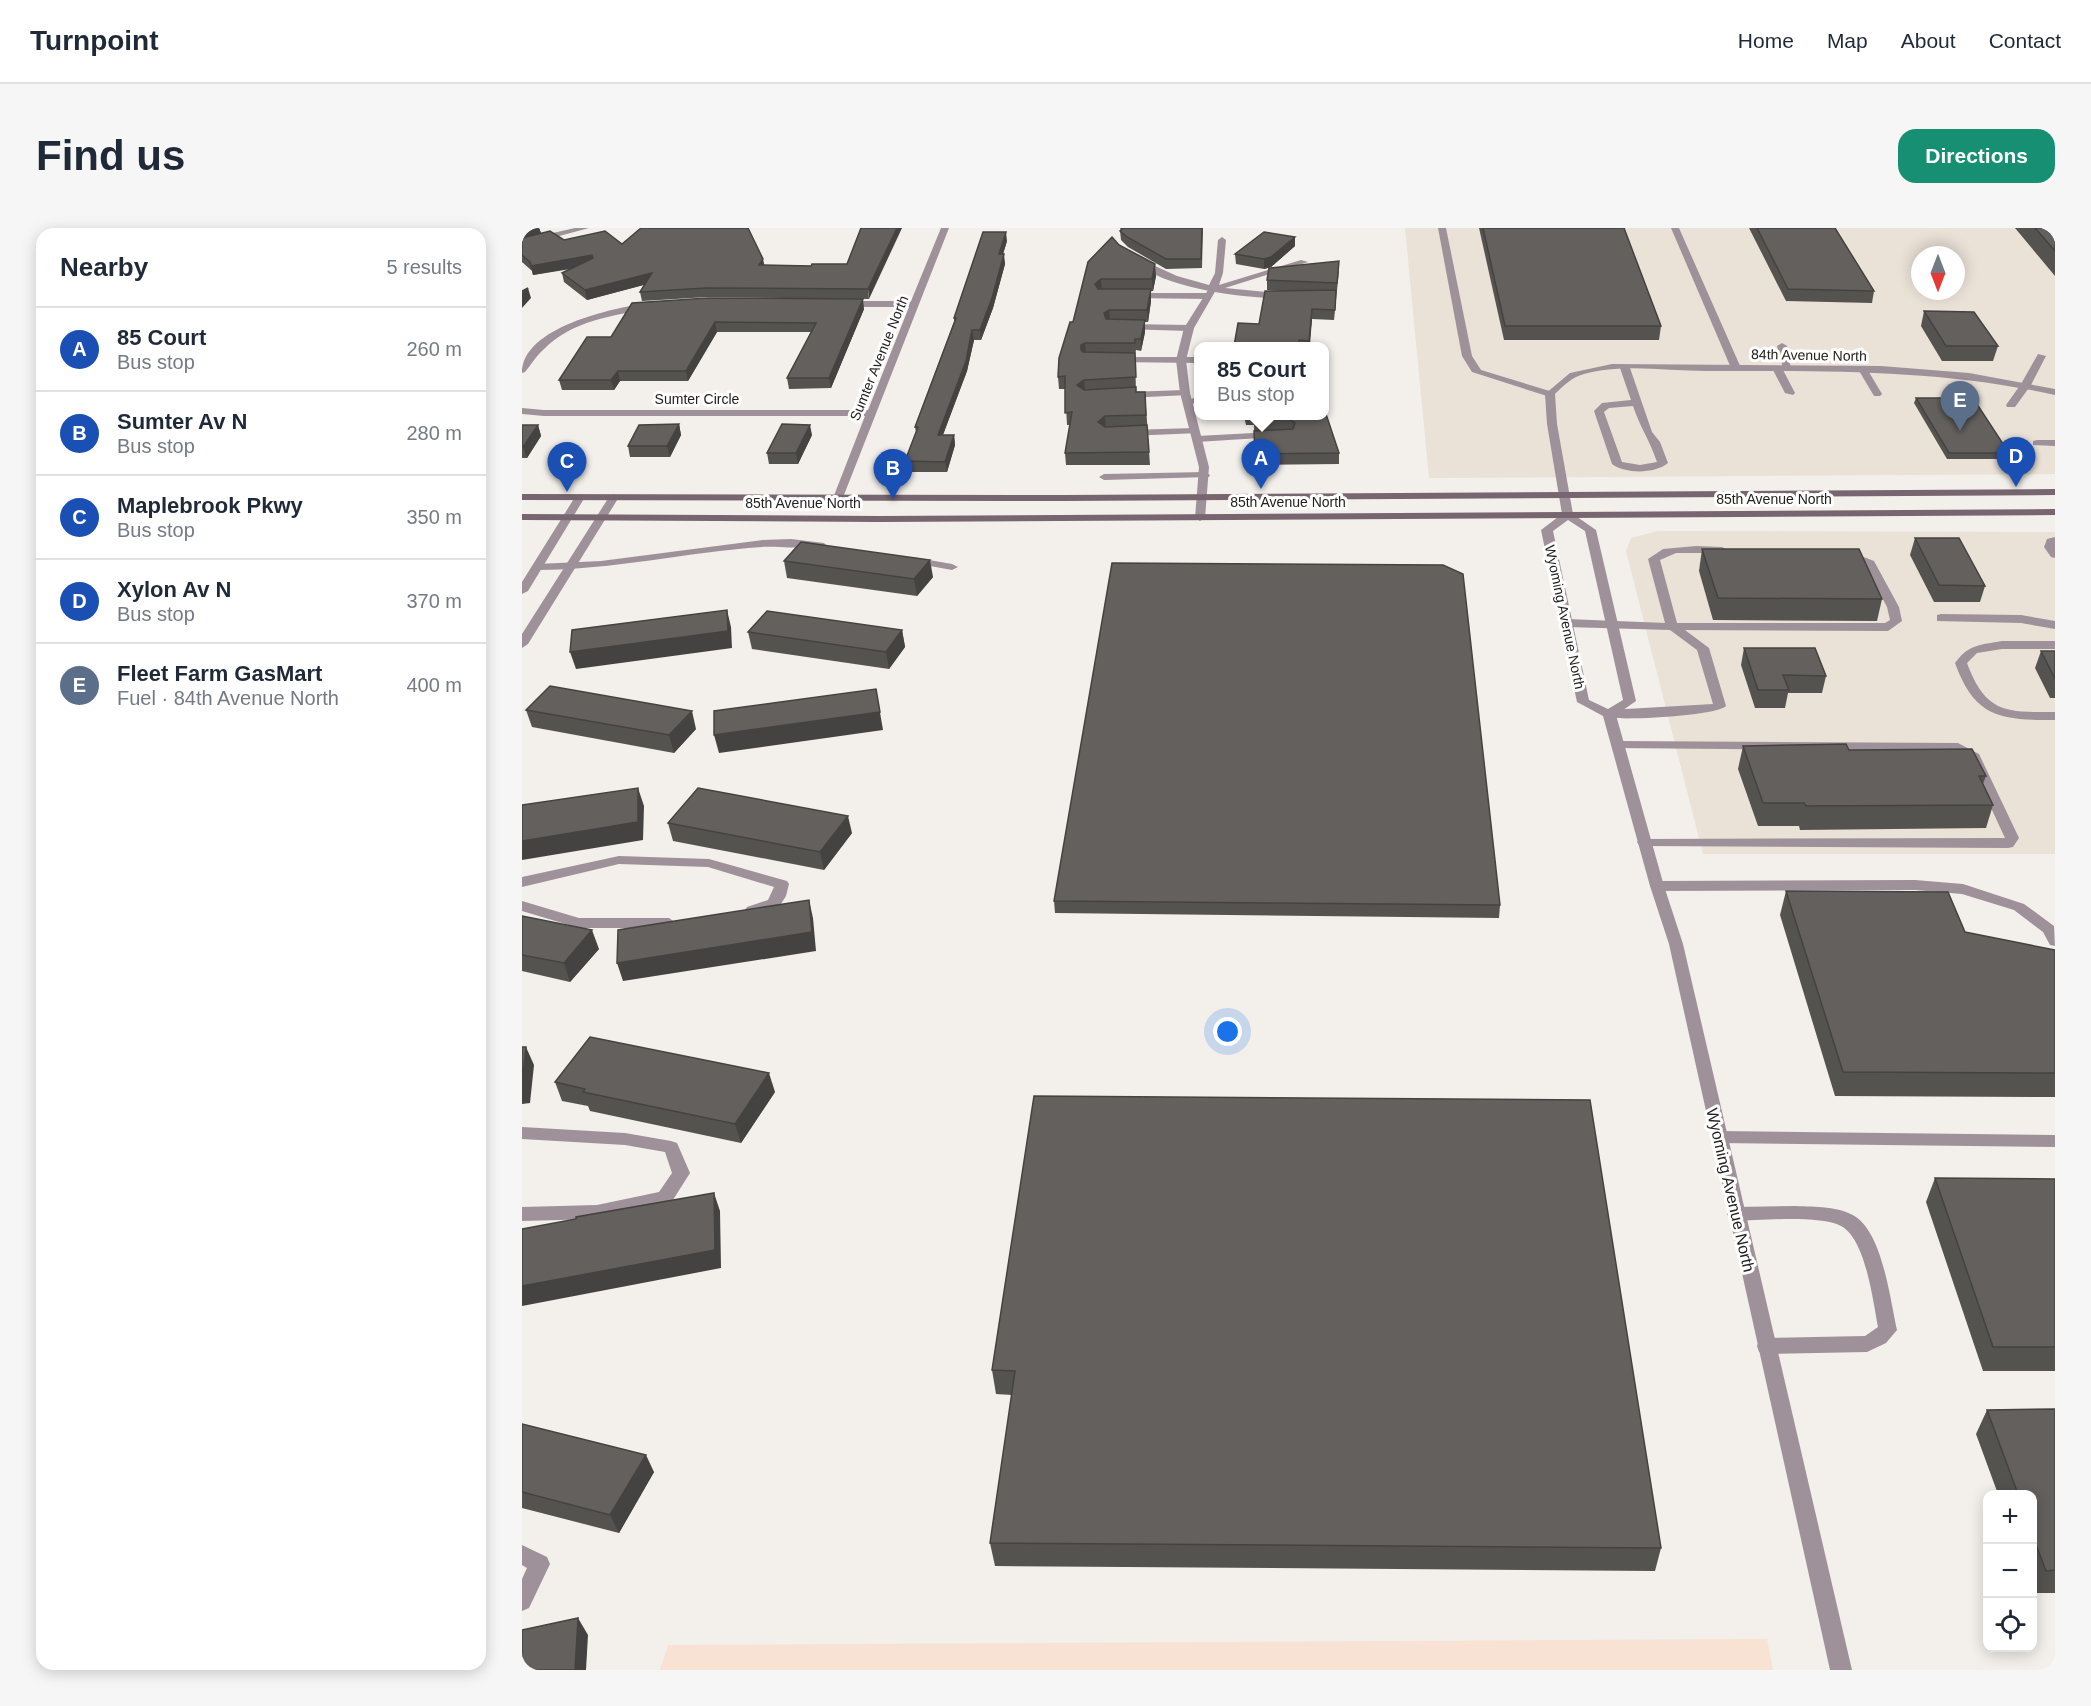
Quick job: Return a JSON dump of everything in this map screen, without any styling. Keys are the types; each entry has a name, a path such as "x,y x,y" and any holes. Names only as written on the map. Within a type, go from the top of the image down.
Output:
{"main road":[{"name":"85th Avenue North","path":"522,497 1202,497 2055,492"},
{"name":"85th Avenue North","path":"522,517 1200,518 2055,512"}],"street":[{"path":"522,243 585,228"},
{"name":"Sumter Avenue North","path":"838,498 945,228"},
{"path":"1442,228 1467,356 1477,372 1550,394 1550,416 1568,515 1590,530 1630,700 1609,714"},
{"path":"1675,228 1736,368"},
{"path":"1200,518 1204,475 1181,360 1189,328 1219,273 1222,240"},
{"path":"1131,257 1152,269 1210,293 1304,262"},
{"path":"1126,296 1210,293 1289,296"},
{"path":"522,370 540,347 555,334 602,314 658,304"},
{"path":"831,304 915,304"},
{"path":"1110,327 1189,328"},
{"path":"1782,346 1782,368 1790,393"},
{"path":"2011,405 2026,385 2041,356"},
{"path":"1111,360 1194,360"},
{"path":"1625,368 1647,433 1655,442 1664,463 1652,468 1632,468 1617,464 1599,411 1606,405 1636,403"},
{"name":"84th Avenue North","path":"1550,394 1562,379 1583,371 1625,368 1863,369 1960,374 2055,392"},
{"path":"1863,369 1877,394"},
{"path":"1118,396 1190,398"},
{"name":"Sumter Circle","path":"522,411 544,413 871,413"},
{"path":"1117,434 1289,435"},
{"path":"2037,443 2055,443"},
{"path":"1104,477 1204,475"},
{"path":"522,591 580,497"},
{"path":"522,644 614,497"},
{"name":"Wyoming Avenue North","path":"1568,515 1546,530 1583,702 1609,714 1644,842 1676,944 1841,1670"},
{"path":"2055,540 2051,541 2050,547 2055,555"},
{"path":"537,567 570,567 761,543 793,542 831,547"},
{"path":"1609,714 1707,710 1720,706 1703,648 1672,626 1654,559 1658,554 1670,550 1739,550"},
{"path":"1567,623 1612,626 1888,627 1896,621 1893,607 1870,563 1832,550"},
{"path":"897,558 952,567"},
{"path":"1941,618 2020,619 2055,625"},
{"path":"2055,645 2002,645 1973,650 1961,663 1975,694 1995,709 2025,716 2055,716"},
{"path":"1619,745 1958,747 1972,754 2012,838 2008,844 1644,842"},
{"path":"522,882 619,860 709,863 782,884 780,897 770,907 737,913"},
{"path":"1657,886 1916,885 1963,889 2019,907 2049,928 2055,941"},
{"path":"522,906 579,923 659,925 682,921"},
{"path":"522,1133 625,1139 671,1147 681,1173 664,1198 597,1212 522,1214"},
{"path":"1719,1137 2055,1141"},
{"path":"1736,1214 1826,1214 1849,1221 1868,1249 1888,1330 1867,1344 1766,1346"},
{"path":"522,1555 540,1564 522,1601"}],"shaded area":[{"path":"1405,228 2055,228 2055,474 1429,478"},
{"path":"1658,531 2055,532 2055,854 1703,854 1626,551 1631,538"},
{"path":"1767,1639 1773,1670 660,1670 668,1645"}],"building":[{"path":"641,228 748,228 763,259 759,265 811,266 812,264 847,264 861,228 897,228 868,289 706,288 640,292 652,273 585,290 562,273 593,258 592,255 531,266 522,255 522,238 550,231 564,240 605,231 622,244"},
{"path":"1123,228 1202,228 1201,259 1166,259 1127,237 1120,231"},
{"path":"1483,228 1624,228 1661,326 1505,326"},
{"path":"1757,228 1835,228 1874,291 1788,289"},
{"path":"2035,228 2055,228 2055,251"},
{"path":"983,232 1006,232 999,254 1004,254 992,298 980,330 972,330 966,361 938,435 954,435 945,462 905,461 918,427 915,427 956,318 954,318"},
{"path":"1264,232 1295,237 1271,257 1264,259 1235,254"},
{"path":"1112,237 1119,245 1155,264 1152,279 1101,279 1095,284 1098,289 1151,289 1147,310 1109,310 1104,313 1106,319 1145,320 1141,339 1135,339 1135,343 1085,343 1081,345 1081,350 1083,352 1135,353 1136,377 1084,380 1077,385 1084,390 1136,387 1136,392 1145,392 1146,415 1105,416 1098,422 1105,427 1147,425 1149,452 1065,453 1072,412 1065,413 1065,376 1058,377 1059,358 1070,322 1073,322 1088,262"},
{"path":"1339,261 1337,283 1267,280 1269,268"},
{"path":"1336,290 1335,310 1312,309 1309,341 1235,342 1238,323 1259,324 1265,291"},
{"path":"708,298 863,299 829,378 787,378 816,323 715,322 686,371 618,371 611,380 559,380 587,337 611,337 632,303"},
{"path":"1924,311 1974,312 1998,346 1946,346"},
{"path":"1916,398 1973,398 2009,453 1949,453"},
{"path":"1290,420 1328,420 1339,453 1255,454 1254,431 1293,429 1295,423"},
{"path":"679,424 667,446 628,446 639,425"},
{"path":"782,424 810,425 796,453 767,453"},
{"path":"522,425 538,425 523,447 522,447"},
{"path":"1915,538 1959,538 1985,586 1939,585"},
{"path":"801,542 930,560 914,579 784,561"},
{"path":"1702,549 1859,549 1882,599 1718,598"},
{"path":"1112,563 1443,565 1463,574 1500,905 1054,901"},
{"path":"727,610 728,631 570,652 572,630"},
{"path":"767,611 902,630 886,652 748,632"},
{"path":"1744,648 1815,648 1826,676 1783,675 1789,690 1758,690"},
{"path":"2041,651 2055,651 2055,679"},
{"path":"550,686 692,711 669,735 526,710"},
{"path":"876,689 880,712 714,735 714,711"},
{"path":"1846,744 1849,750 1972,749 1986,776 1979,776 1993,805 1806,806 1804,803 1763,803 1743,746"},
{"path":"638,788 638,822 522,841 522,805"},
{"path":"698,788 848,816 820,852 668,823"},
{"path":"1786,891 1948,892 1965,932 2055,950 2055,1073 1843,1072"},
{"path":"809,900 812,932 617,963 618,930"},
{"path":"522,916 592,930 564,963 522,955"},
{"path":"590,1037 769,1073 735,1124 583,1092 585,1089 555,1082"},
{"path":"522,1047 526,1047 522,1084"},
{"path":"1034,1096 1590,1100 1661,1548 990,1543 1015,1371 992,1370"},
{"path":"1935,1178 2055,1179 2055,1347 1993,1347"},
{"path":"714,1193 715,1250 522,1286 522,1229 576,1219 576,1217"},
{"path":"2055,1409 2055,1570 2046,1571 2037,1547 2037,1490 2017,1490 1987,1410"},
{"path":"522,1424 646,1455 610,1515 522,1492"},
{"path":"578,1618 575,1670 522,1670 522,1630"}],"place":[{"name":"Fleet Farm GasMart","path":"1960,431"},
{"name":"Xylon Av N","path":"2016,487"},
{"name":"85 Court","path":"1261,489"},
{"name":"Maplebrook Pkwy","path":"567,492"},
{"name":"Sumter Av N","path":"893,499"}]}
